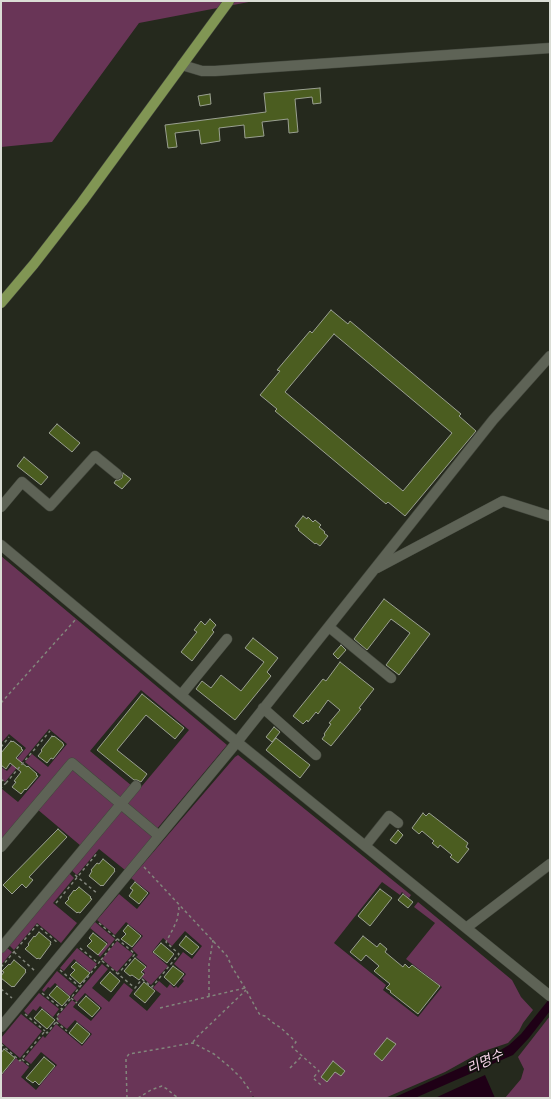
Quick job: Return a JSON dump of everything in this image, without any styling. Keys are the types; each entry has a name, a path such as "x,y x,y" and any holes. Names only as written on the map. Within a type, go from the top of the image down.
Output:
{"main road":[{"path":"1,303 34,264 82,202 229,1"}],"street":[{"path":"182,65 202,71 216,71 550,48"},
{"path":"1,1027 237,742 493,420 550,356"},
{"path":"1,507 22,482 50,506 95,456 117,474"},
{"path":"372,571 503,502 550,516"},
{"path":"1,545 237,742 550,996"},
{"path":"329,628 391,678"},
{"path":"181,695 227,639"},
{"path":"263,708 316,755"},
{"path":"1,847 72,763 160,836"},
{"path":"1,948 136,786"},
{"path":"365,846 389,816 398,823"},
{"path":"466,928 550,864"}],"path":[{"path":"1,703 82,612"},
{"path":"1,788 50,731"},
{"path":"1,746 9,737"},
{"path":"1,779 6,783"},
{"path":"56,903 98,852"},
{"path":"139,861 227,956 256,1010 260,1015 265,1016 281,1028 296,1042 292,1047 319,1071 313,1078 321,1085"},
{"path":"67,869 106,901"},
{"path":"100,960 135,988 142,979 152,987 179,954 166,942 174,929 177,920 179,909 178,903"},
{"path":"92,917 135,954 118,974"},
{"path":"1,967 36,925 65,950"},
{"path":"22,1059 45,1031 47,1033 56,1022 58,1018 56,1017 117,939"},
{"path":"209,996 209,964 213,940"},
{"path":"79,948 98,963"},
{"path":"14,952 42,977"},
{"path":"53,964 80,987"},
{"path":"34,986 62,1009"},
{"path":"160,1008 245,988"},
{"path":"1,989 45,1031"},
{"path":"193,1043 197,1037 246,990"},
{"path":"71,998 77,1003"},
{"path":"56,1022 67,1031"},
{"path":"127,1098 126,1058 129,1054 193,1043 214,1054 231,1068 241,1078 251,1092"},
{"path":"1,1044 20,1061 22,1059 31,1067"},
{"path":"290,1068 302,1056"},
{"path":"138,1098 151,1090 162,1086 178,1098"}],"shaded area":[{"path":"1,1 254,1 139,23 52,142 1,147"},
{"path":"1,556 227,745 156,830 126,805 189,730 141,690 90,751 132,786 121,800 71,759 1,842 2,789 18,802 41,775 25,762 32,754 48,767 67,744 49,729 5,782 1,778 1,767 7,771 26,748 9,734 1,743"},
{"path":"238,755 411,895 409,898 402,892 400,895 382,882 334,943 386,985 383,990 418,1017 442,987 406,959 435,923 414,907 418,902 512,980 521,997 533,1010 519,1031 508,1043 481,1052 445,1072 385,1098 255,1098 253,1096 251,1098 1,1098 1,1076 16,1058 29,1067 21,1077 36,1090 57,1065 41,1052 31,1064 24,1059 43,1036 45,1038 56,1024 82,1046 92,1034 75,1020 67,1029 57,1021 59,1018 57,1017 72,1000 76,1003 73,1007 91,1021 102,1008 85,993 77,1002 73,998 102,964 108,969 92,988 109,1002 124,983 133,990 129,996 147,1011 161,994 153,988 159,981 167,988 170,984 174,988 176,986 178,988 184,981 182,979 186,974 174,964 183,952 192,959 202,946 185,931 172,946 163,938 152,952 168,966 151,985 142,977 145,973 143,971 147,966 136,957 138,955 132,949 143,936 126,922 115,935 97,920 119,894 137,909 150,893 131,878"},
{"path":"73,766 117,803 81,846 37,809"},
{"path":"121,808 154,835 125,870 99,849 77,875 70,869"},
{"path":"68,872 74,878 53,903 77,923 61,943 37,923 14,950 8,944"},
{"path":"95,922 115,939 100,957 98,955 108,943 90,928"},
{"path":"117,941 133,954 117,972 102,959"},
{"path":"6,947 12,952 1,965 1,953"},
{"path":"77,948 97,964 90,972 74,959 64,971 60,968"},
{"path":"57,971 77,988 70,996 55,983 50,988 48,987 44,992 42,990"},
{"path":"39,993 59,1009 53,1017 40,1006 36,1011 33,1009 28,1015 24,1011"},
{"path":"21,1014 42,1031 20,1058 1,1042 1,1038"},
{"path":"550,1016 550,1098 505,1098 521,1079 524,1069 518,1057"}],"water":[{"name":"리명수","path":"550,998 550,1011 529,1038 513,1055 415,1098 393,1098 499,1051 509,1045 521,1034"},
{"path":"485,1075 495,1098 435,1098"}],"building":[{"path":"320,88 321,103 313,104 312,97 295,99 298,132 289,133 288,119 262,122 264,136 245,138 244,125 219,128 220,141 201,144 199,130 175,133 177,147 168,148 165,125 266,112 264,93"},
{"path":"210,94 211,104 200,106 198,96"},
{"path":"331,310 348,324 350,321 461,414 459,416 476,431 405,516 388,502 386,504 275,411 277,409 260,395 280,371 277,370 310,331 312,333","holes":["334,334 452,433 403,491 285,392"]},
{"path":"57,424 80,443 72,452 49,433"},
{"path":"24,457 48,477 41,485 17,466"},
{"path":"123,473 131,479 122,489 114,483 116,480 122,478"},
{"path":"303,516 307,519 308,517 313,522 315,520 321,525 319,527 328,536 320,546 316,543 315,544 295,526"},
{"path":"384,599 430,634 399,675 386,665 410,633 391,619 367,650 354,639"},
{"path":"210,619 216,625 212,630 214,632 192,661 181,652 197,632 194,630 201,621 205,625"},
{"path":"253,638 278,658 267,672 271,676 235,720 196,689 202,681 211,688 221,675 241,691 264,662 245,648"},
{"path":"341,645 346,650 338,659 333,654"},
{"path":"340,662 374,689 359,708 361,709 331,746 322,739 331,724 329,723 340,710 328,700 318,714 316,712 308,722 307,720 303,724 293,716 323,679 326,681"},
{"path":"142,694 184,728 175,739 146,715 117,750 147,774 141,782 134,780 97,750"},
{"path":"274,727 280,732 272,742 266,737"},
{"path":"52,736 64,745 53,759 51,758 47,763 38,756"},
{"path":"276,738 310,765 300,778 266,750"},
{"path":"11,741 23,750 16,758 27,767 28,766 38,776 21,794 12,787 16,782 14,781 21,772 10,763 6,769 1,765 1,753"},
{"path":"423,813 426,816 429,813 468,843 466,847 469,849 458,863 450,857 452,855 440,845 438,848 432,843 434,841 422,831 419,834 412,828"},
{"path":"58,829 67,837 29,877 33,880 26,888 22,884 12,894 3,885"},
{"path":"398,830 403,835 396,844 390,840"},
{"path":"103,859 115,869 115,871 103,886 101,886 89,876 92,871 91,870"},
{"path":"135,882 148,893 139,904 129,896 133,890 130,888"},
{"path":"79,887 92,899 80,913 77,913 65,903 74,890 75,891"},
{"path":"380,889 392,898 370,926 358,916"},
{"path":"403,894 413,902 408,908 398,900"},
{"path":"128,925 141,936 132,947 121,939 126,934 123,931"},
{"path":"39,932 51,942 51,944 40,959 37,959 25,949 34,936 35,937"},
{"path":"93,933 107,944 98,955 87,946 92,941 89,938"},
{"path":"186,936 199,947 192,955 179,945"},
{"path":"363,936 377,947 380,943 387,949 385,952 403,967 405,964 409,968 412,965 440,986 418,1014 386,988 390,984 374,971 379,966 366,955 361,961 350,952"},
{"path":"161,943 174,954 167,963 153,952"},
{"path":"135,958 146,967 141,972 144,974 139,980 132,975 130,976 124,971"},
{"path":"14,960 26,970 26,972 14,987 12,987 1,978 1,976 4,972 2,971"},
{"path":"76,962 90,973 80,984 70,975 75,970 71,967"},
{"path":"173,966 184,974 174,986 164,977"},
{"path":"110,972 120,981 111,992 100,983"},
{"path":"144,982 155,991 145,1003 134,994"},
{"path":"57,986 70,997 62,1006 49,995"},
{"path":"86,996 100,1008 92,1017 78,1005"},
{"path":"42,1009 55,1020 47,1029 34,1018"},
{"path":"77,1023 90,1034 82,1044 69,1033"},
{"path":"387,1038 396,1044 382,1061 374,1054"},
{"path":"4,1049 15,1058 1,1075 1,1053"},
{"path":"44,1057 55,1066 39,1085 35,1081 33,1083 26,1078"},
{"path":"333,1061 345,1071 341,1076 335,1072 327,1082 321,1077"}]}
